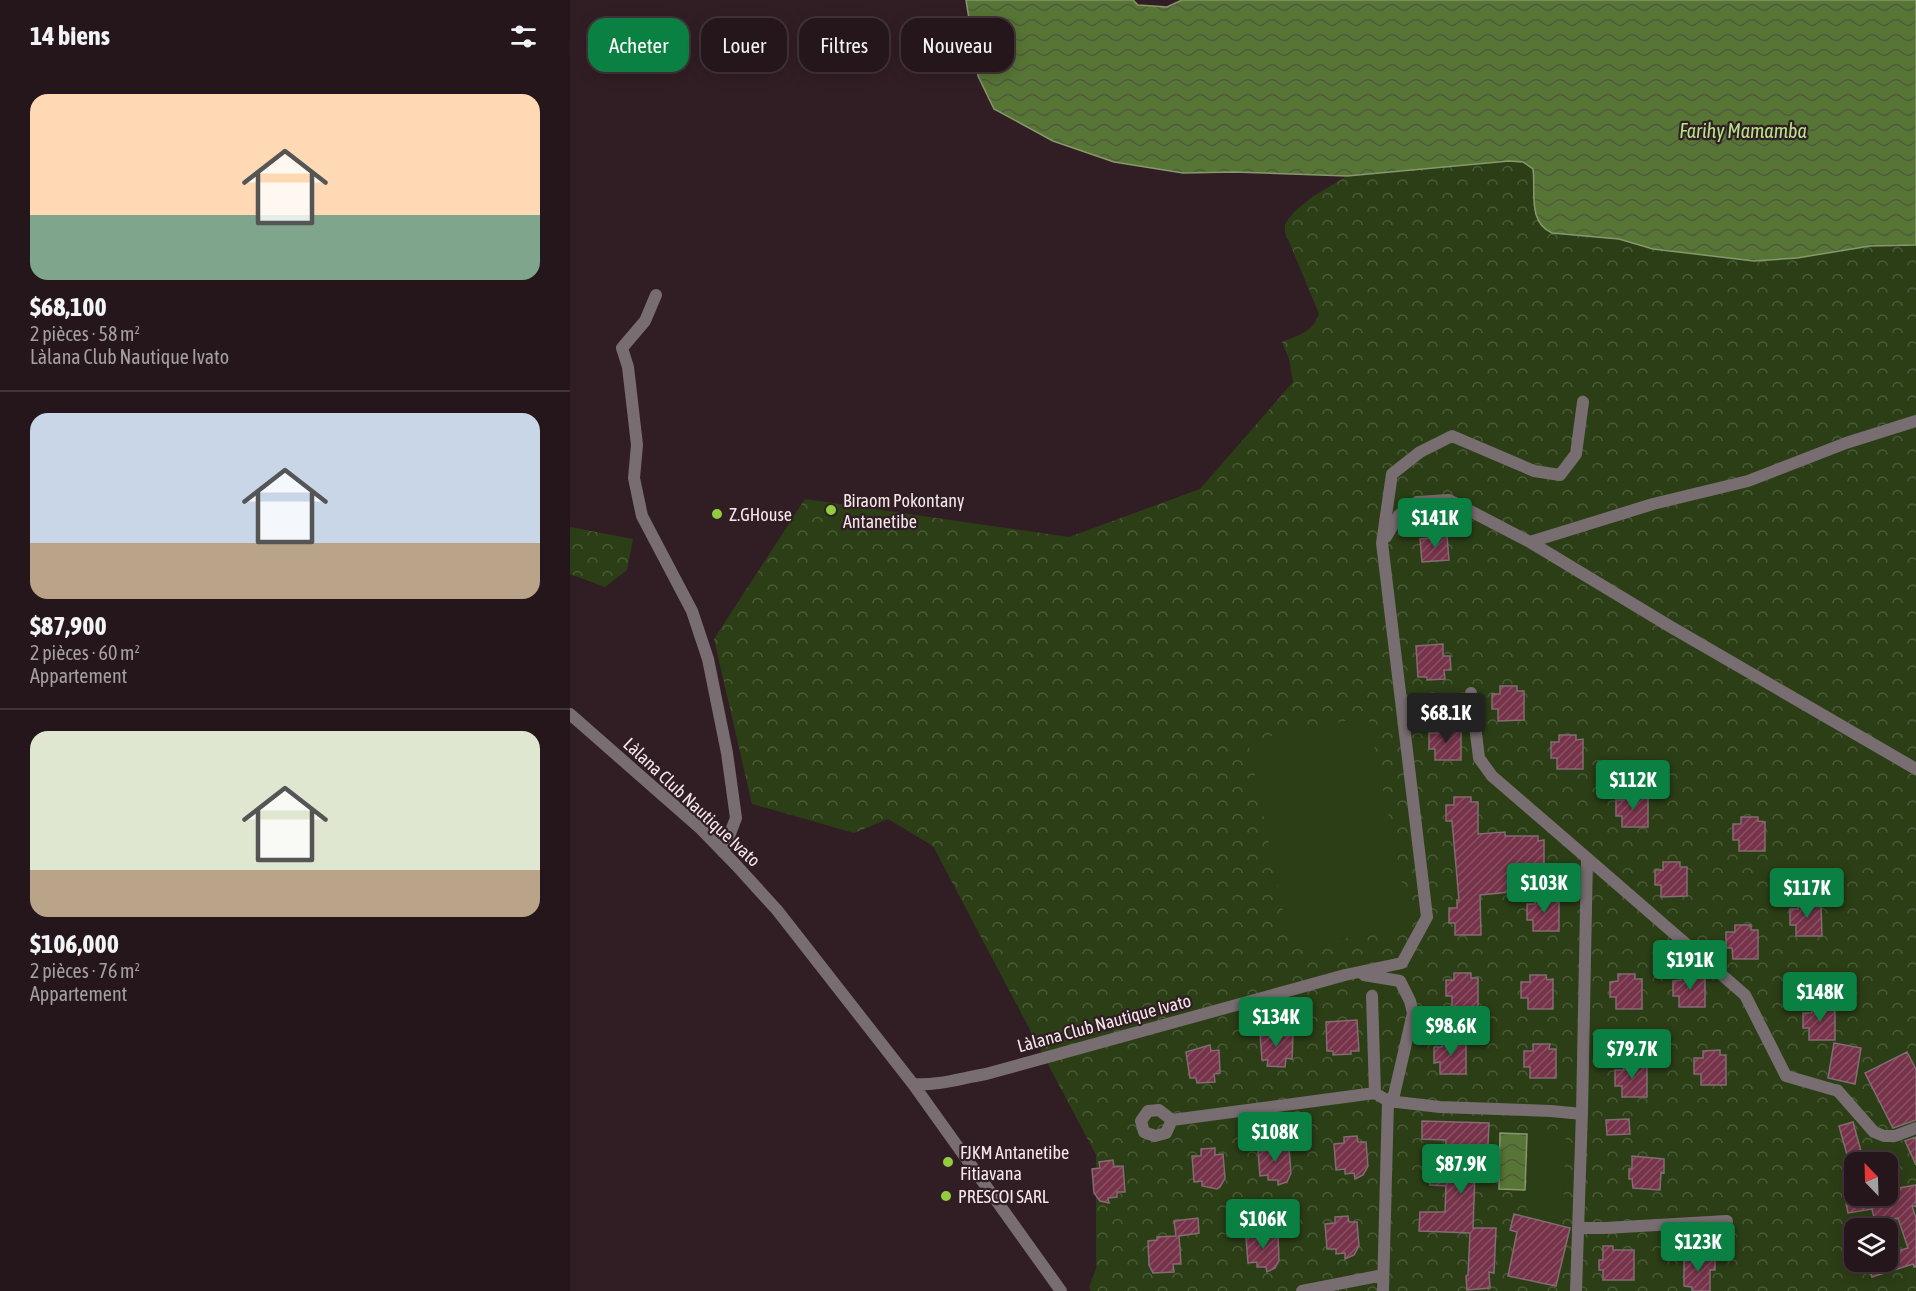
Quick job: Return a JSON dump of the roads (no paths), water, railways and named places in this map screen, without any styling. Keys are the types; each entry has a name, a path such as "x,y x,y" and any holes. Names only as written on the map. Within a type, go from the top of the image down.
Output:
{"street":[{"path":"656,295 645,321 622,348 628,367 637,445 634,478 642,516 692,611 708,659 727,753 736,818 723,852"},
{"name":"Làlana Club Nautique Ivato","path":"570,714 701,830 777,910 913,1084 943,1083 986,1074 1351,974 1402,963 1427,917 1382,543 1392,474 1419,452 1452,436 1534,471 1560,475 1576,454 1583,402"},
{"path":"1530,542 1653,504 1748,481 1846,443 1916,421"},
{"path":"1382,543 1399,515 1417,502 1449,500 1530,542 1916,769"},
{"path":"1471,693 1479,758 1492,776 1745,995 1786,1077 1838,1091 1874,1132 1884,1136 1894,1136 1916,1128"},
{"path":"1576,1291 1587,858"},
{"path":"1351,974 1378,976 1400,981 1413,1013 1394,1095 1388,1101 1383,1291"},
{"path":"1372,996 1375,1094"},
{"path":"913,1084 1061,1291"},
{"path":"1172,1120 1375,1094 1388,1101 1440,1107 1582,1114"},
{"path":"1578,1228 1727,1221"},
{"path":"1302,1291 1383,1275"}],"water":[{"name":"Farihy Mamamba","path":"966,0 1133,0 1138,5 1167,7 1182,0 1916,0 1916,245 1870,246 1797,258 1754,261 1653,249 1619,239 1552,233 1544,228 1536,214 1533,169 1523,162 1509,161 1347,176 1234,172 1183,173 1114,162 1053,141 994,109 977,72 1014,72 1014,18 969,18"},
{"path":"1500,1133 1527,1134 1525,1190 1499,1189"}],"place":[{"name":"Biraom Pokontany Antanetibe","path":"831,510"},
{"name":"Z.GHouse","path":"717,514"},
{"name":"FJKM Antanetibe Fitiavana","path":"948,1162"},
{"name":"PRESCOI SARL","path":"946,1196"}]}
